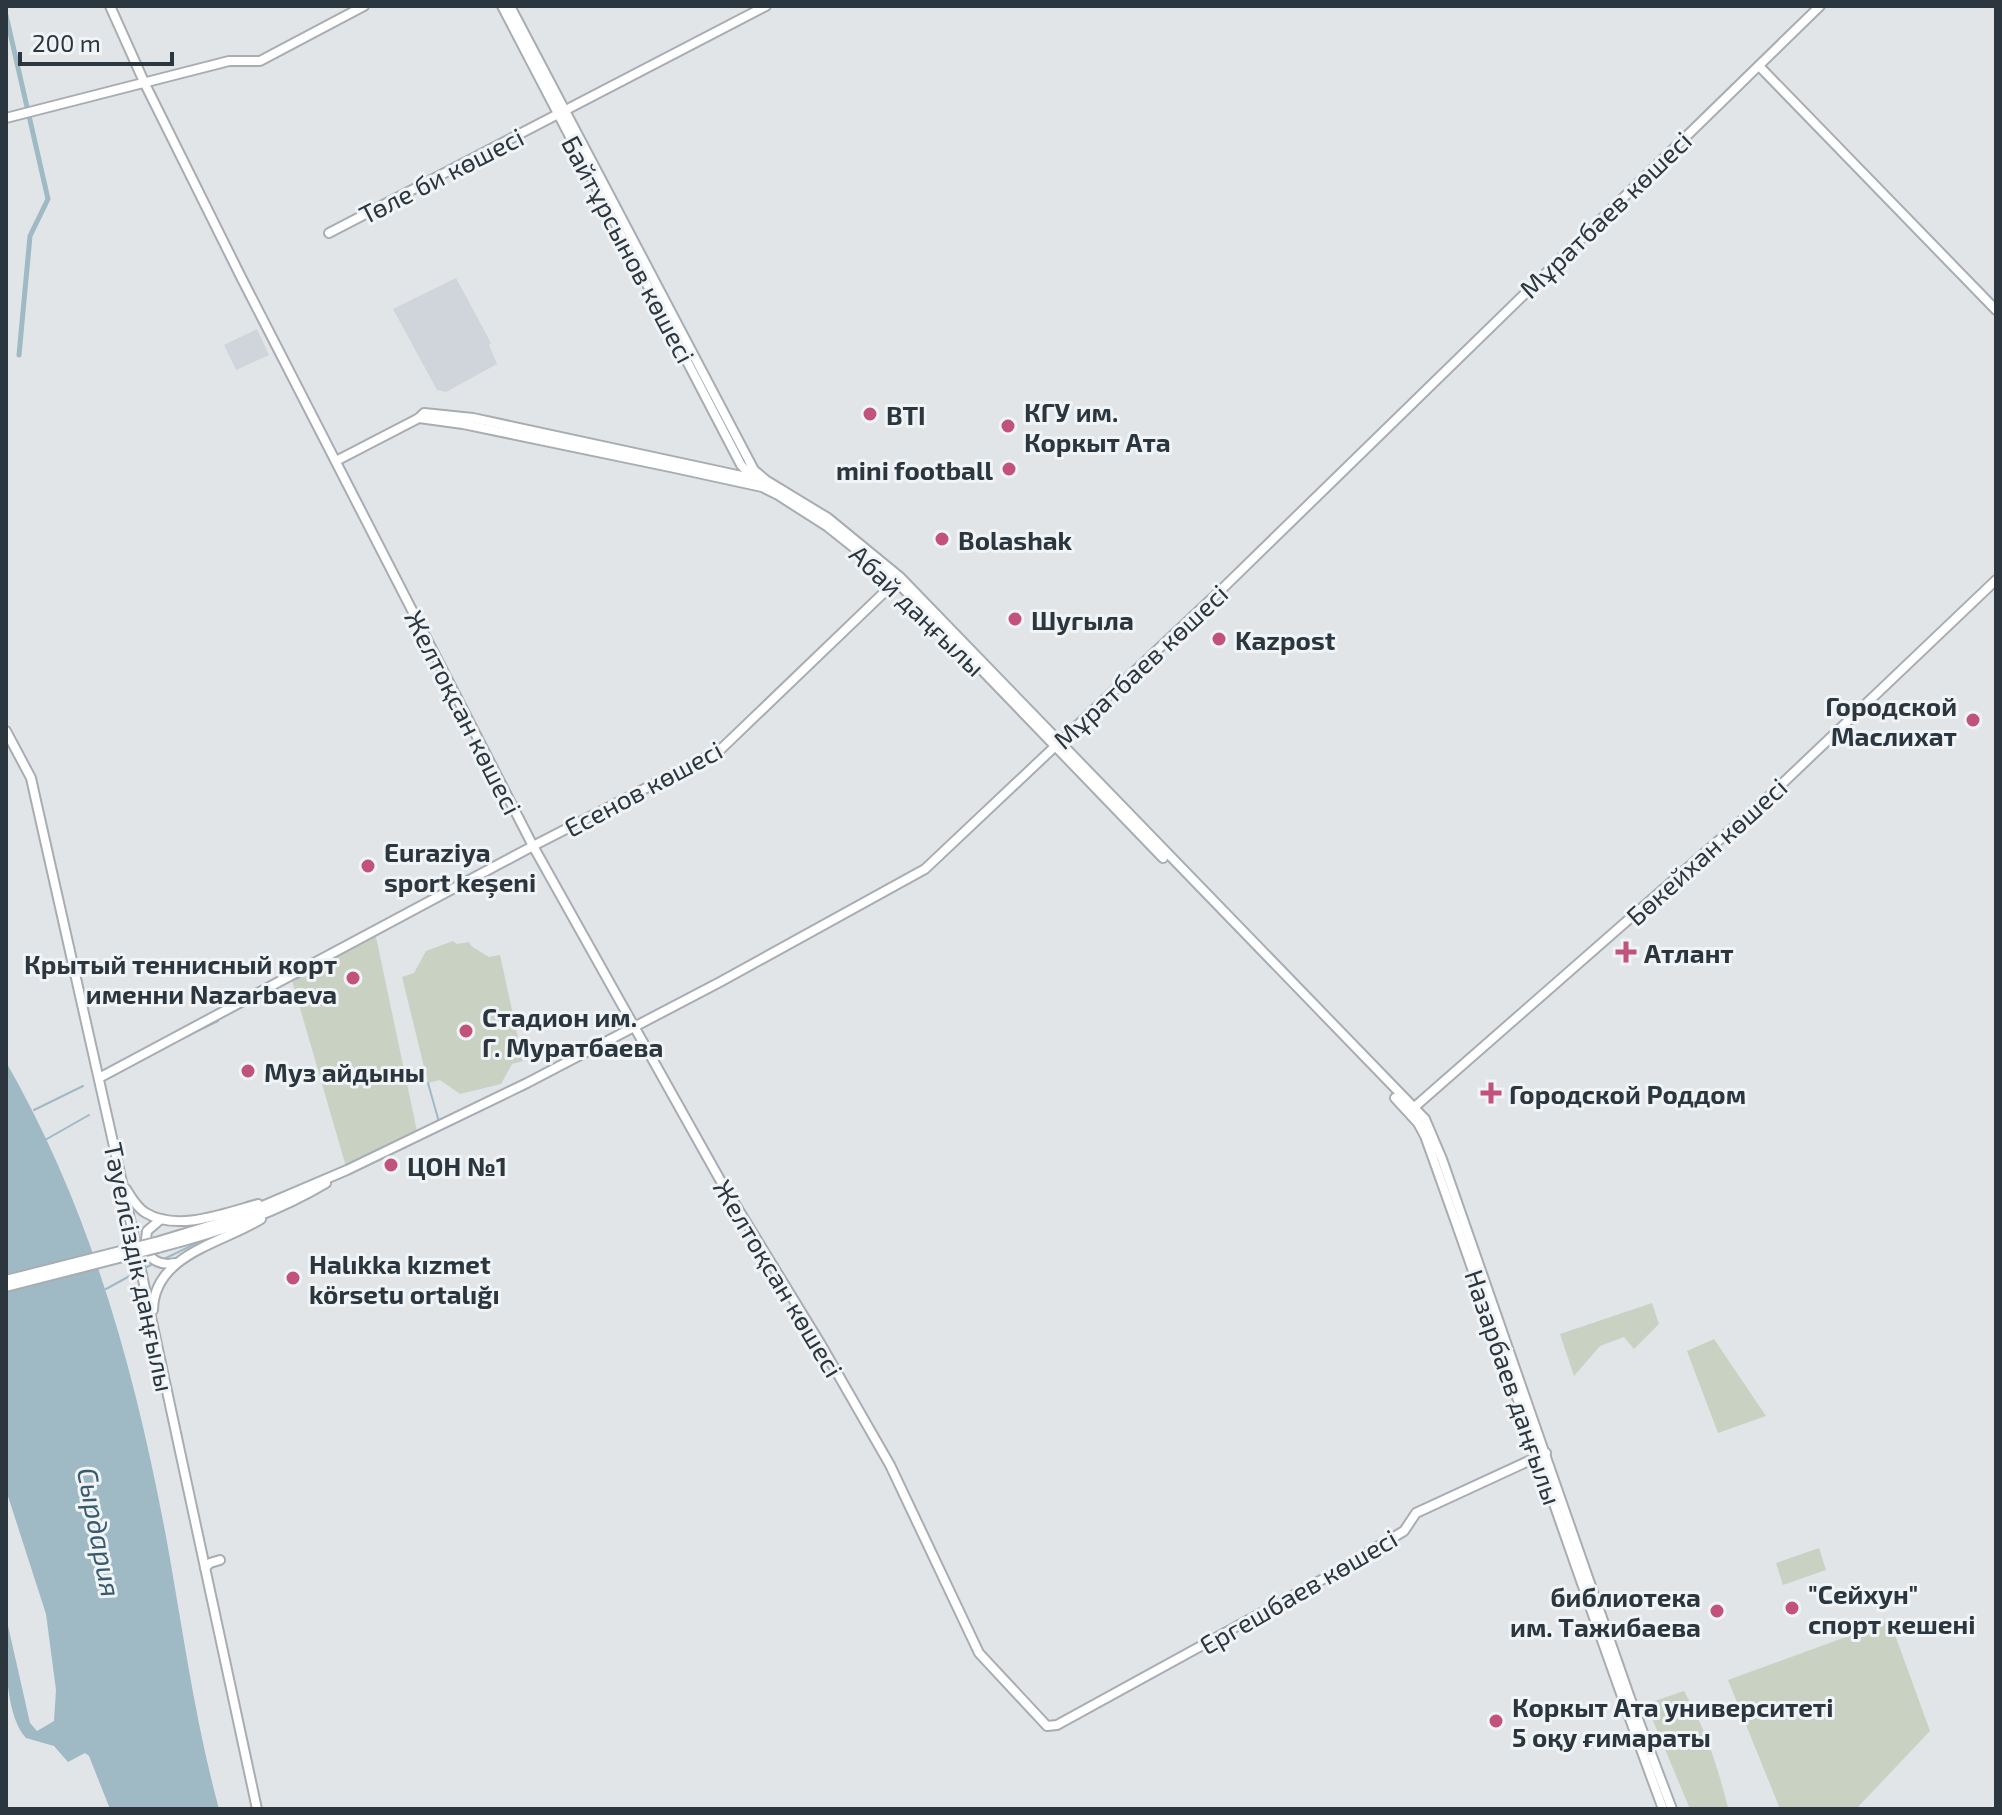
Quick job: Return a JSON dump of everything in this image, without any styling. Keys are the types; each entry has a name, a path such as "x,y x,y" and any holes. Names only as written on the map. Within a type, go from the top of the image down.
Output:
{"street":[{"name":"Желтоқсан көшесі","path":"110,6 145,84 533,846 721,1182 820,1343 890,1465 979,1653 1047,1726"},
{"path":"6,118 229,61 260,61 364,6"},
{"name":"Байтұрсынов көшесі","path":"502,6 750,465 765,484"},
{"name":"Байтұрсынов көшесі","path":"510,6 736,454 751,478"},
{"name":"Төле би көшесі","path":"329,233 766,6"},
{"name":"Мұратбаев көшесі","path":"288,1199 634,1027 925,869 1223,588 1820,6"},
{"path":"1759,66 1996,310"},
{"path":"336,461 422,416 473,418 751,478 765,484"},
{"name":"Абай даңғылы","path":"422,416 765,484 830,525 900,577 1304,1003"},
{"path":"726,473 737,468 736,454"},
{"name":"Абай даңғылы","path":"830,525 896,581 1058,744 1411,1110"},
{"name":"Бөкейхан көшесі","path":"1411,1110 1765,800 1996,580"},
{"name":"Есенов көшесі","path":"99,1078 731,742 896,581"},
{"name":"Тәуелсіздік даңғылы","path":"6,731 31,778 257,1809"},
{"name":"Назарбаев даңғылы","path":"1304,1003 1411,1110 1425,1136 1672,1809"},
{"path":"122,1182 138,1206 147,1214 161,1219 186,1220 288,1199"},
{"path":"161,1219 147,1231 144,1242 148,1254 162,1264 174,1263 253,1224 288,1199"},
{"path":"6,1287 234,1225 288,1199"},
{"path":"6,1280 157,1245"},
{"path":"154,1331 153,1305 157,1285 170,1269 184,1259"},
{"name":"Назарбаев даңғылы","path":"1543,1455 1622,1701 1663,1809"},
{"name":"Ергешбаев көшесі","path":"1047,1726 1057,1725 1334,1573 1404,1531 1416,1513 1543,1455"},
{"path":"205,1568 220,1560"}],"shaded area":[{"path":"456,278 491,343 489,345 497,364 446,392 437,390 393,309"},
{"path":"257,329 269,355 236,370 224,345"},
{"path":"375,932 418,1136 347,1170 291,977"},
{"name":"Стадион им. Г. Муратбаева","path":"453,941 457,944 469,942 489,957 500,955 523,1061 512,1064 501,1084 460,1094 440,1080 428,1083 402,977 414,973 426,951"},
{"path":"1652,1303 1659,1324 1634,1349 1624,1337 1600,1346 1574,1376 1560,1334"},
{"path":"1714,1339 1766,1416 1718,1433 1687,1351"},
{"path":"1819,1548 1826,1570 1783,1585 1776,1563"},
{"path":"1890,1621 1930,1731 1856,1809 1780,1809 1728,1680"},
{"path":"1684,1691 1710,1748 1728,1808 1733,1809 1690,1809 1646,1704"}],"water":[{"name":"Сырдария","path":"6,1062 63,1176 107,1294 125,1355 155,1479 196,1709 219,1809 110,1809 89,1756 85,1753 68,1762 54,1746 26,1738 13,1713 7,1680 6,1617 30,1723 37,1731 54,1721 56,1690 46,1614 6,1490"}],"waterway":[{"path":"6,15 48,199 30,236 19,355"},
{"path":"305,974 327,963 333,972"},
{"path":"296,979 300,977"},
{"path":"183,1038 218,1021"},
{"path":"428,1083 437,1123"},
{"path":"34,1110 83,1086"},
{"path":"45,1140 89,1115"},
{"path":"162,1260 207,1238"},
{"path":"145,1268 153,1264"},
{"path":"106,1289 137,1272"}],"place":[{"name":"BTI","path":"870,414"},
{"name":"КГУ им. Коркыт Ата","path":"1008,426"},
{"name":"mini football","path":"1009,469"},
{"name":"Bolashak","path":"942,539"},
{"name":"Шугыла","path":"1015,619"},
{"name":"Kazpost","path":"1219,639"},
{"name":"Городской Маслихат","path":"1973,720"},
{"name":"Euraziya sport keşeni","path":"368,866"},
{"name":"Атлант","path":"1626,952"},
{"name":"Крытый теннисный корт именни Nazarbaeva","path":"353,978"},
{"name":"Стадион им. Г. Муратбаева","path":"466,1031"},
{"name":"Муз айдыны","path":"248,1071"},
{"name":"Городской Роддом","path":"1491,1093"},
{"name":"ЦОН №1","path":"391,1165"},
{"name":"Halıkka kızmet körsetu ortalığı","path":"293,1278"},
{"name":"\"Сейхун\" спорт кешені","path":"1792,1608"},
{"name":"библиотека им. Тажибаева","path":"1717,1611"},
{"name":"Коркыт Ата университеті 5 оқу ғимараты","path":"1496,1721"}]}
